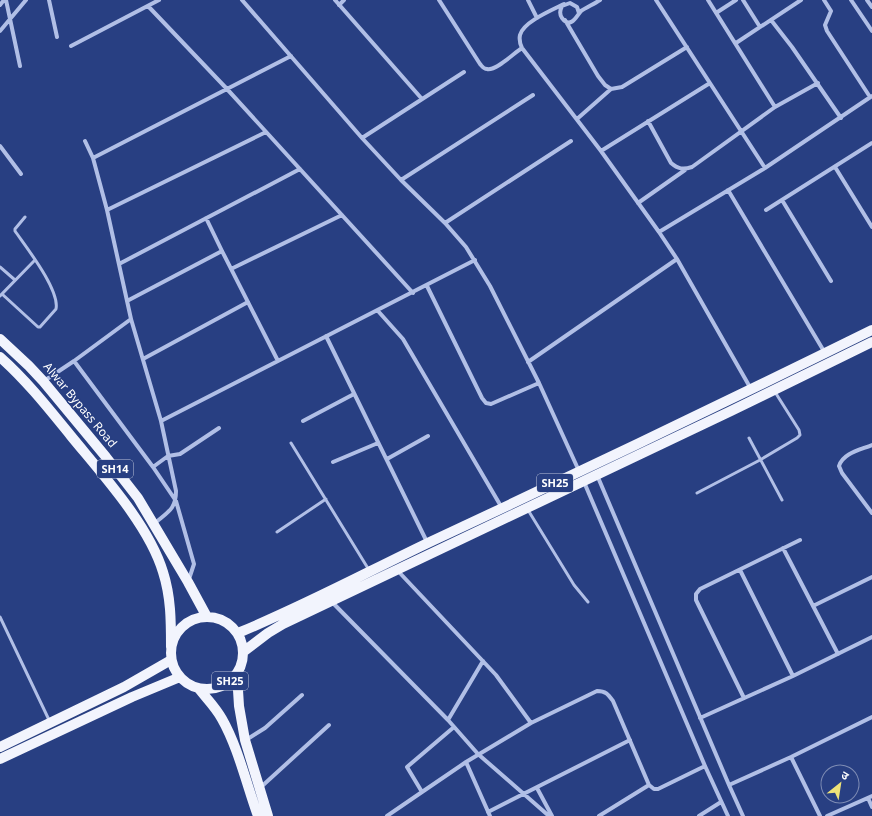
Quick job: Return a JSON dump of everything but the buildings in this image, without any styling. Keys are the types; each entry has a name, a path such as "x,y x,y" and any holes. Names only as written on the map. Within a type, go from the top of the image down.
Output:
{"main road":[{"name":"SH25","path":"207,617 195,619 183,625 175,635 171,647 171,660 176,673 186,684 199,689 214,690 227,684 237,674 243,661 243,647 238,634 280,616 579,471 752,390 872,330"},
{"name":"Alwar Bypass Road","path":"0,339 43,381 138,498 207,617"},
{"name":"SH25","path":"243,652 268,633 283,624 584,482 872,342"},
{"name":"SH14","path":"1,360 30,387 90,459 121,498 146,535 163,571 168,592 172,615 171,647"},
{"path":"207,617 219,619 230,625 238,634"},
{"path":"0,747 124,687 171,660"},
{"path":"237,674 239,706 245,740 268,816"},
{"path":"0,759 132,697 180,677"},
{"path":"199,689 215,707 225,726 237,755 258,816"}],"street":[{"path":"0,5 5,0"},
{"path":"5,0 20,66"},
{"path":"0,31 26,0"},
{"path":"48,0 58,37"},
{"path":"71,46 159,0"},
{"path":"242,0 362,138 401,180 445,223 466,247 490,286 539,384 579,471"},
{"path":"335,0 422,99"},
{"path":"339,5 344,0"},
{"path":"439,0 484,69 489,70 496,67 522,48"},
{"path":"528,0 538,18"},
{"path":"565,20 568,22 574,20 577,18 579,13 600,0"},
{"path":"656,0 765,168"},
{"path":"708,0 775,107"},
{"path":"716,13 736,0"},
{"path":"743,0 760,28"},
{"path":"736,43 801,0"},
{"path":"659,232 765,168 841,118 871,96 828,31 825,24 831,11 824,0"},
{"path":"851,0 872,31"},
{"path":"867,0 872,7"},
{"path":"579,13 577,7 572,2 564,4 538,18 525,27 520,34 519,40 522,48 601,151 659,232 677,259 752,390"},
{"path":"564,4 560,12 562,18 565,20 598,76 605,85 612,89"},
{"path":"148,6 227,89 413,293"},
{"path":"771,20 818,83 841,118"},
{"path":"577,119 612,89 622,87 687,47"},
{"path":"93,158 291,56"},
{"path":"362,138 464,72"},
{"path":"601,151 710,83"},
{"path":"638,203 685,170 692,167 775,107 818,83"},
{"path":"401,180 534,95"},
{"path":"648,121 671,163 677,168 685,170"},
{"path":"107,210 266,132"},
{"path":"86,141 93,158 107,210 131,319 160,421 176,491 176,501 194,564 188,582"},
{"path":"445,223 571,141"},
{"path":"766,210 872,143"},
{"path":"0,146 21,174"},
{"path":"835,166 872,226"},
{"path":"119,264 300,169"},
{"path":"728,190 825,353"},
{"path":"782,200 831,281"},
{"path":"231,269 342,215"},
{"path":"206,218 278,361"},
{"path":"127,300 222,251"},
{"path":"528,362 677,259"},
{"path":"160,421 427,286 475,260"},
{"path":"427,286 482,398 486,403 491,404 539,384"},
{"path":"143,359 248,302"},
{"path":"378,311 403,339 502,508"},
{"path":"43,381 74,361 131,319"},
{"path":"326,336 428,544"},
{"path":"74,361 153,467 176,501"},
{"path":"303,421 354,394"},
{"path":"153,467 168,456 180,454 219,428"},
{"path":"386,460 428,436"},
{"path":"333,462 378,443"},
{"path":"871,511 842,473 839,466 841,460 847,455 872,445"},
{"path":"597,475 743,816"},
{"path":"584,482 705,766 728,816"},
{"path":"154,524 172,509 176,501"},
{"path":"744,698 696,600 696,594 700,589 800,540"},
{"path":"783,548 838,654"},
{"path":"397,570 496,675 531,723"},
{"path":"740,570 793,676"},
{"path":"813,606 872,577"},
{"path":"331,601 448,720 478,754 549,816"},
{"path":"700,718 793,676 872,637"},
{"path":"448,720 483,661"},
{"path":"387,816 478,754 531,723 597,691 603,691 608,694 613,701 649,785 654,789 658,789 705,766"},
{"path":"245,740 265,728 302,695"},
{"path":"729,785 791,757 872,716"},
{"path":"259,789 329,725"},
{"path":"422,792 407,767 454,727"},
{"path":"466,762 489,814 524,794 630,740"},
{"path":"791,757 820,816"},
{"path":"599,816 649,785"},
{"path":"537,788 552,816"},
{"path":"827,816 870,797 872,806"},
{"path":"699,816 721,802"}],"lane":[{"path":"25,217 15,228 15,231 35,260 56,298 57,304 54,312 40,327 38,327 1,295 35,260"},
{"path":"0,267 15,280"},
{"path":"697,493 760,460 797,438 800,434 774,390"},
{"path":"749,438 782,500"},
{"path":"291,443 370,572"},
{"path":"277,532 326,500"},
{"path":"527,509 574,585 588,602"},
{"path":"0,617 51,723"}]}
